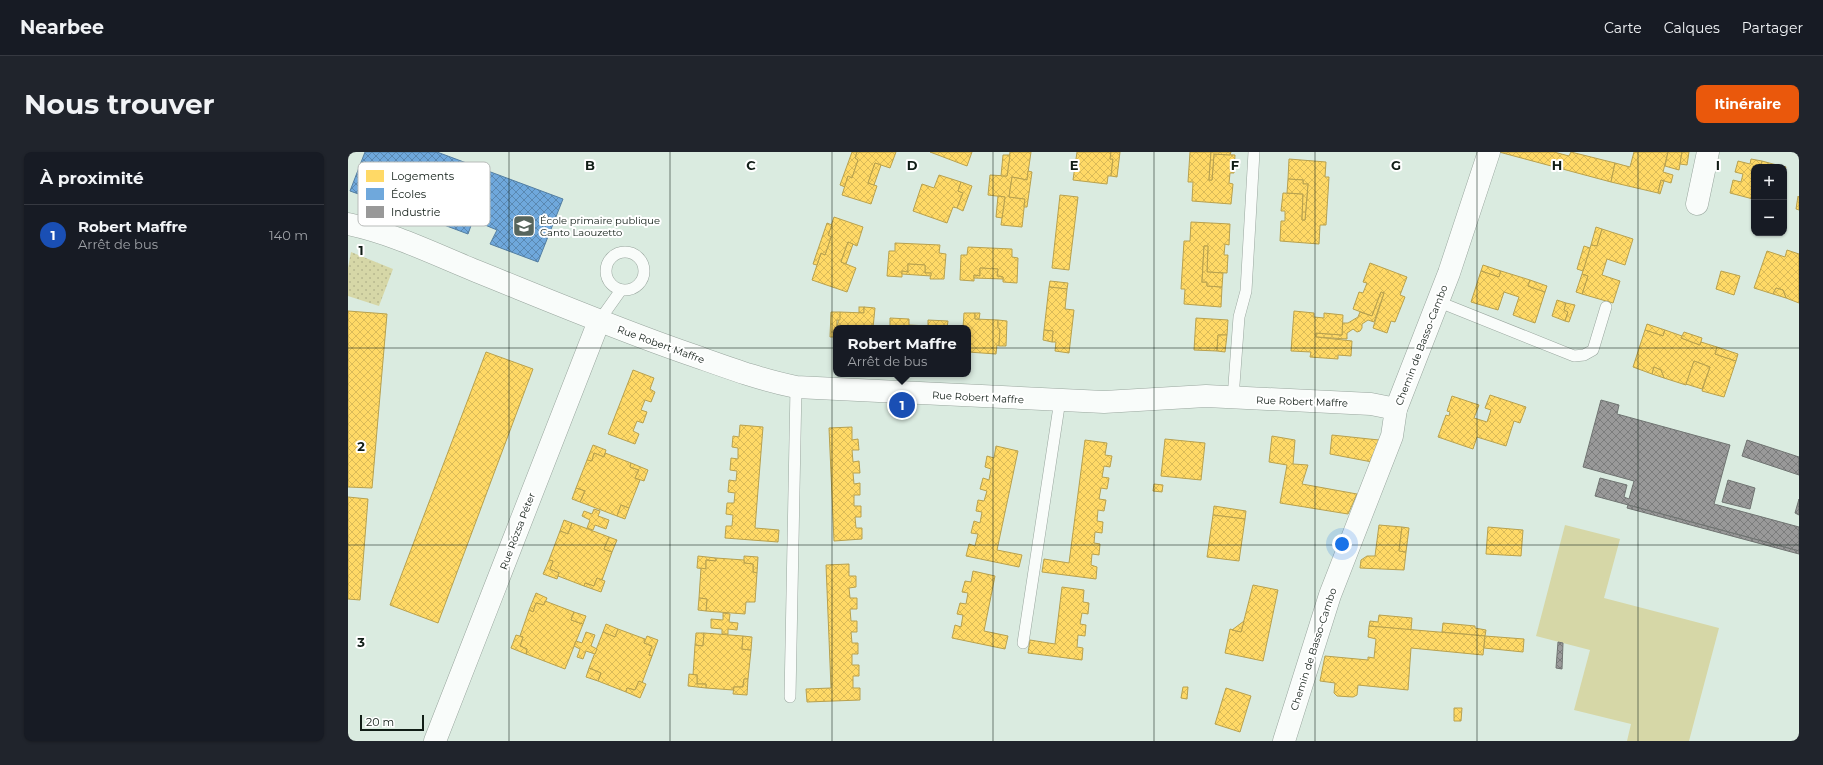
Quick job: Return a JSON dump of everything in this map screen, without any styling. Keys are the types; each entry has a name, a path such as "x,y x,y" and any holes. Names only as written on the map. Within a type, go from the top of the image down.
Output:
{"street":[{"name":"Chemin de Basso-Cambo","path":"1284,741 1330,595 1392,436 1396,409 1439,302 1467,222 1488,152"},
{"path":"1697,204 1708,152"},
{"name":"Rue Robert Maffre","path":"348,224 362,227 418,247 599,321 744,373 772,382 796,387 1104,402 1206,396 1371,404 1396,409"},
{"name":"Rue Rózsa Péter","path":"435,741 599,321"}],"lane":[{"path":"1233,398 1239,317 1246,291 1254,152"},
{"path":"599,321 621,290"},
{"path":"1439,302 1574,356 1584,355 1593,350 1606,307"},
{"path":"790,697 796,387"},
{"path":"1023,644 1060,400"}],"green space":[{"path":"351,252 393,269 379,306 348,296 348,268"},
{"path":"1565,525 1620,539 1604,598 1719,628 1689,741 1627,741 1631,724 1574,710 1590,650 1536,636"}],"building: Logements":[{"path":"852,152 857,152 855,158 858,160 852,178 848,176 845,187 840,185"},
{"path":"857,152 896,152 890,168 875,163 868,183 877,186 871,204 842,195 848,176 852,178 858,160 855,158"},
{"path":"930,152 972,152 967,166"},
{"path":"1010,152 1031,152 1027,180 1012,177 1009,197 1025,199 1022,227 1001,225 1005,197 988,195 990,175 1007,176"},
{"path":"1077,152 1111,152 1110,159 1113,159 1111,176 1108,176 1107,184 1073,180"},
{"path":"1111,152 1120,152 1117,177 1111,176 1113,159 1110,159"},
{"path":"1190,152 1211,152 1209,180 1212,180 1214,154 1235,155 1234,173 1230,173 1229,183 1233,184 1231,204 1192,201 1193,182 1188,182"},
{"path":"1211,152 1231,152 1230,155 1214,154 1212,180 1209,180"},
{"path":"1499,152 1554,152 1569,156 1571,152 1615,163 1611,182"},
{"path":"1634,152 1668,152 1663,172 1673,175 1671,183 1661,180 1658,193 1611,182 1615,163 1630,167"},
{"path":"1668,152 1682,152 1679,170 1665,166"},
{"path":"1682,152 1689,152 1687,165 1680,164"},
{"path":"1003,155 1010,155 1007,176 1001,176"},
{"path":"1289,159 1326,162 1325,177 1329,177 1326,225 1320,225 1319,244 1280,241 1281,221 1285,221 1285,211 1281,211 1283,193 1303,194 1302,220 1305,220 1308,184 1303,184 1303,180 1288,179"},
{"path":"1751,159 1762,161 1762,164 1751,164 1751,198 1730,193 1733,180 1741,182 1743,174 1735,172 1738,161 1750,164"},
{"path":"1762,161 1773,164 1762,164"},
{"path":"875,163 881,165 874,185 868,183"},
{"path":"1028,171 1032,172 1027,207 1024,207 1025,199 1009,197 1012,177 1027,180"},
{"path":"939,175 961,182 958,191 963,193 957,208 953,207 947,223 913,211 922,184 934,188"},
{"path":"1288,179 1303,180 1303,184 1308,184 1305,220 1302,220 1303,194 1287,193"},
{"path":"1661,180 1664,181 1660,194 1658,193"},
{"path":"961,182 972,186 963,211 957,208 963,193 958,191"},
{"path":"1060,195 1078,197 1069,270 1052,268"},
{"path":"998,196 1005,197 1002,218 996,217"},
{"path":"1798,196 1799,197 1799,210 1796,209"},
{"path":"834,217 863,227 857,246 848,242 841,262 856,268 847,292 812,280 821,253 825,255 831,237 828,235"},
{"path":"1191,222 1230,224 1229,245 1225,244 1224,255 1228,255 1227,273 1207,272 1208,246 1204,246 1202,282 1207,282 1207,286 1222,287 1221,307 1184,304 1185,289 1181,289 1184,241 1190,241"},
{"path":"827,223 832,225 828,235 831,237 825,255 821,253 817,265 813,264"},
{"path":"1596,227 1602,229 1597,246 1591,245"},
{"path":"1602,229 1633,239 1625,265 1607,259 1602,275 1620,281 1613,303 1582,294 1588,276 1582,274 1590,248 1591,245 1597,246"},
{"path":"848,242 853,244 846,264 841,262"},
{"path":"895,243 940,245 939,253 946,254 944,279 930,279 931,273 925,273 925,265 908,264 908,272 902,271 902,277 887,276 889,251 895,251"},
{"path":"1204,246 1208,246 1207,272 1223,273 1222,287 1207,286 1207,282 1202,282"},
{"path":"1584,246 1590,248 1583,271 1577,269"},
{"path":"968,247 1012,249 1012,257 1018,258 1017,283 1003,282 1003,277 997,276 998,269 980,268 980,276 974,275 974,281 960,280 961,255 967,255"},
{"path":"1787,250 1799,254 1799,303 1786,298 1783,290 1776,288 1773,294 1754,288 1767,251 1785,257"},
{"path":"1370,263 1407,277 1400,295 1405,297 1395,322 1391,321 1387,333 1373,328 1384,293 1381,292 1372,316 1353,309 1359,292 1363,293 1367,283 1363,282"},
{"path":"908,264 925,265 925,273 931,273 931,276 902,274 902,271 908,272"},
{"path":"1483,265 1501,271 1499,277 1481,271"},
{"path":"980,268 998,269 997,276 1003,277 1003,279 974,278 974,275 980,276"},
{"path":"1481,271 1499,277 1501,271 1530,280 1528,286 1545,292 1535,323 1513,315 1519,297 1504,292 1498,310 1471,302"},
{"path":"1721,271 1740,276 1734,295 1716,289"},
{"path":"1582,274 1588,276 1582,294 1576,292"},
{"path":"1530,280 1547,286 1545,292 1528,286"},
{"path":"1050,281 1068,283 1067,289 1049,287"},
{"path":"1049,287 1067,289 1065,309 1074,310 1069,353 1055,351 1056,342 1052,342 1053,331 1044,330"},
{"path":"1776,288 1783,290 1786,298 1773,294"},
{"path":"1381,292 1384,293 1374,322 1368,320 1362,324 1362,328 1357,332 1353,329 1347,333 1347,339 1316,337 1316,333 1342,335 1342,323 1348,323 1358,317 1360,312 1372,316"},
{"path":"1557,300 1566,303 1564,310 1568,312 1565,321 1552,316"},
{"path":"1566,303 1575,305 1569,322 1565,321 1568,312 1564,310"},
{"path":"859,307 864,307 864,313 859,313"},
{"path":"864,307 875,308 873,325 838,325 840,312 864,313"},
{"path":"348,311 387,314 372,488 348,487"},
{"path":"1294,311 1314,313 1314,317 1324,318 1324,313 1343,315 1342,335 1316,333 1316,337 1352,341 1351,356 1338,355 1338,359 1310,357 1311,352 1291,351"},
{"path":"831,312 840,312 840,320 837,320 837,325 833,325 833,337 830,337"},
{"path":"964,313 975,313 975,319 998,320 998,328 1000,329 999,346 997,345 996,354 971,352 971,325 963,325"},
{"path":"975,313 980,313 979,319 975,319"},
{"path":"890,318 909,319 909,325 890,325"},
{"path":"1196,318 1228,320 1227,335 1218,335 1217,351 1194,350"},
{"path":"928,320 948,321 947,325 928,325"},
{"path":"998,320 1007,321 1006,346 999,346 1000,329 998,328"},
{"path":"1647,324 1665,330 1663,336 1645,330"},
{"path":"1044,330 1053,331 1052,342 1043,340"},
{"path":"1645,330 1663,336 1665,330 1700,345 1701,342 1717,347 1715,354 1736,361 1724,397 1702,391 1710,367 1694,361 1686,385 1664,378 1661,370 1654,367 1652,374 1633,367"},
{"path":"1684,332 1702,338 1700,345 1681,338"},
{"path":"1218,335 1227,335 1225,352 1217,351"},
{"path":"1717,347 1738,354 1736,361 1715,354"},
{"path":"486,352 533,369 438,623 390,605"},
{"path":"1694,361 1710,367 1702,389 1686,384"},
{"path":"1654,367 1661,370 1664,378 1652,374"},
{"path":"633,370 654,378 650,389 655,392 651,402 645,400 641,410 647,412 643,423 637,421 633,431 639,434 635,444 608,434"},
{"path":"1490,395 1526,407 1520,423 1514,421 1506,446 1477,437 1473,449 1438,437 1446,415 1449,416 1450,412 1447,411 1452,396 1479,405 1474,418 1487,422 1491,410 1485,408"},
{"path":"740,425 763,427 755,528 779,530 778,542 725,538 726,526 732,526 733,515 726,514 727,503 734,503 735,493 728,492 729,480 736,481 737,471 730,470 731,458 738,459 738,448 732,447 733,436 739,437"},
{"path":"852,427 852,440 858,439 859,450 852,450 853,462 859,461 860,473 853,473 854,484 860,483 860,495 854,495 854,506 861,506 861,517 855,517 856,528 862,528 862,539 834,541 829,428"},
{"path":"1332,435 1379,440 1372,462 1330,454"},
{"path":"1272,436 1295,440 1293,464 1308,465 1302,484 1357,494 1348,514 1280,503 1287,465 1269,462"},
{"path":"1165,439 1205,443 1201,480 1161,476"},
{"path":"1085,440 1107,443 1105,455 1112,456 1110,467 1104,466 1102,477 1109,478 1107,489 1101,488 1099,499 1106,500 1104,511 1098,510 1097,521 1103,522 1102,533 1095,532 1094,543 1100,544 1099,555 1092,554 1091,565 1097,567 1096,579 1042,572 1044,559 1069,563"},
{"path":"593,445 606,450 604,457 594,453 592,461 587,460"},
{"path":"996,446 1018,451 997,550 1022,555 1019,567 966,556 969,544 975,546 978,534 971,533 974,521 980,523 982,512 976,511 978,500 984,501 987,491 980,489 983,478 989,480 991,469 985,467 987,456 994,458"},
{"path":"594,453 604,457 605,453 631,463 630,467 639,470 635,478 640,480 629,508 621,505 617,516 580,502 585,491 576,488 587,460 592,461"},
{"path":"631,463 648,470 644,481 635,478 639,470 630,467"},
{"path":"1154,484 1163,485 1162,492 1153,491"},
{"path":"576,488 585,491 580,502 572,499"},
{"path":"348,497 368,499 360,600 348,599"},
{"path":"621,505 629,508 625,519 617,516"},
{"path":"1214,506 1246,511 1245,519 1213,515"},
{"path":"594,509 600,511 598,516 609,520 606,529 595,525 593,530 587,528 590,520 582,516 584,511 592,514"},
{"path":"1213,515 1245,519 1239,561 1207,557"},
{"path":"564,520 572,523 568,534 560,531"},
{"path":"572,523 609,537 604,549 612,552 602,580 597,578 594,586 585,583 584,586 558,576 559,573 550,569 553,561 549,560 560,531 568,534"},
{"path":"1379,525 1402,527 1399,551 1406,552 1404,570 1360,568 1361,560 1367,556 1375,556"},
{"path":"1402,527 1409,528 1406,552 1399,551"},
{"path":"1488,527 1523,530 1521,556 1486,554"},
{"path":"609,537 617,540 612,552 604,549"},
{"path":"698,556 716,558 716,561 706,560 706,569 697,568"},
{"path":"744,556 758,557 757,573 753,572 753,564 744,563"},
{"path":"716,558 744,560 744,563 753,564 753,572 757,573 755,602 746,602 745,614 706,611 707,599 699,598 701,568 706,569 706,560 716,561"},
{"path":"549,560 553,561 550,569 559,573 557,579 543,574"},
{"path":"849,564 849,576 856,576 856,587 849,588 850,598 857,598 857,609 850,609 851,621 857,621 857,632 851,632 852,643 858,643 858,654 852,654 852,665 859,665 859,676 853,676 853,688 860,688 860,700 807,702 806,689 831,688 826,565"},
{"path":"973,571 995,576 984,631 1008,636 1005,649 952,638 955,625 961,627 963,615 957,614 960,603 966,604 968,593 962,592 965,581 971,582"},
{"path":"597,578 605,581 601,592 584,586 585,583 594,586"},
{"path":"1253,585 1278,590 1263,661 1225,653 1230,629 1241,632"},
{"path":"1062,587 1084,590 1083,602 1089,603 1088,614 1082,613 1080,624 1086,625 1085,636 1078,635 1077,647 1083,648 1082,660 1028,653 1030,640 1055,644"},
{"path":"536,593 547,598 544,605 536,603 533,612 529,610"},
{"path":"699,598 707,599 706,611 698,610"},
{"path":"545,601 574,612 571,620 583,624 565,669 526,654 527,649 520,646 523,637 520,636 529,610 533,612 536,603 544,605"},
{"path":"574,612 586,616 583,624 571,620"},
{"path":"723,613 730,614 729,622 738,623 737,630 728,629 728,634 722,634 722,629 711,628 711,619 723,620"},
{"path":"1379,615 1412,618 1411,630 1369,626 1370,621 1378,622"},
{"path":"1244,621 1241,632 1232,630"},
{"path":"1443,623 1475,626 1475,628 1486,630 1485,636 1442,632"},
{"path":"606,624 618,629 615,637 603,632"},
{"path":"1369,626 1485,636 1483,655 1411,648 1408,690 1358,685 1357,695 1353,697 1337,696 1334,693 1335,683 1320,681 1325,656 1368,660 1368,657 1374,658 1376,639 1368,637"},
{"path":"618,629 645,639 644,643 652,646 649,655 652,656 642,683 639,681 635,690 627,688 626,692 598,681 601,673 589,668 603,632 615,637"},
{"path":"586,632 595,635 591,646 597,649 595,654 586,651 583,659 577,657 580,649 574,646 576,641 582,643"},
{"path":"696,633 704,633 703,646 695,645"},
{"path":"704,633 743,636 742,649 751,650 748,679 744,679 743,687 734,687 733,690 706,688 706,684 697,684 697,675 693,675 695,645 703,646"},
{"path":"516,635 523,637 520,646 527,649 526,654 511,648"},
{"path":"647,636 658,640 652,656 649,655 652,646 644,643"},
{"path":"743,636 752,637 751,650 742,649"},
{"path":"1485,636 1524,639 1523,652 1484,648"},
{"path":"589,668 601,673 598,681 586,677"},
{"path":"689,674 697,675 697,684 706,684 706,688 688,686"},
{"path":"744,679 748,679 747,695 733,694 734,687 743,687"},
{"path":"639,681 646,684 640,698 626,692 627,688 635,690"},
{"path":"1183,687 1188,687 1187,699 1181,698"},
{"path":"1226,688 1251,696 1240,732 1215,724"},
{"path":"1454,708 1462,708 1461,721 1454,721"}],"building: Écoles":[{"path":"365,152 437,152 464,162 361,162"},
{"path":"358,170 358,194 350,191"},
{"path":"490,172 563,199 538,262 490,244 497,230 487,226 490,226"},
{"path":"447,226 471,226 468,234"}],"building: Industrie":[{"path":"1601,400 1619,405 1617,414 1730,445 1714,504 1799,527 1799,551 1595,496 1600,478 1627,485 1624,497 1629,499 1634,481 1583,467"},
{"path":"1747,440 1799,457 1799,475 1742,456"},
{"path":"1728,480 1755,488 1750,509 1722,502"},
{"path":"1799,499 1799,515 1795,513"},
{"path":"1628,505 1799,551 1799,554 1627,508"},
{"path":"1558,642 1563,643 1562,669 1556,668"}],"place":[{"name":"École primaire publique Canto Laouzetto","path":"524,226"},
{"name":"Robert Maffre","path":"902,405"}]}
